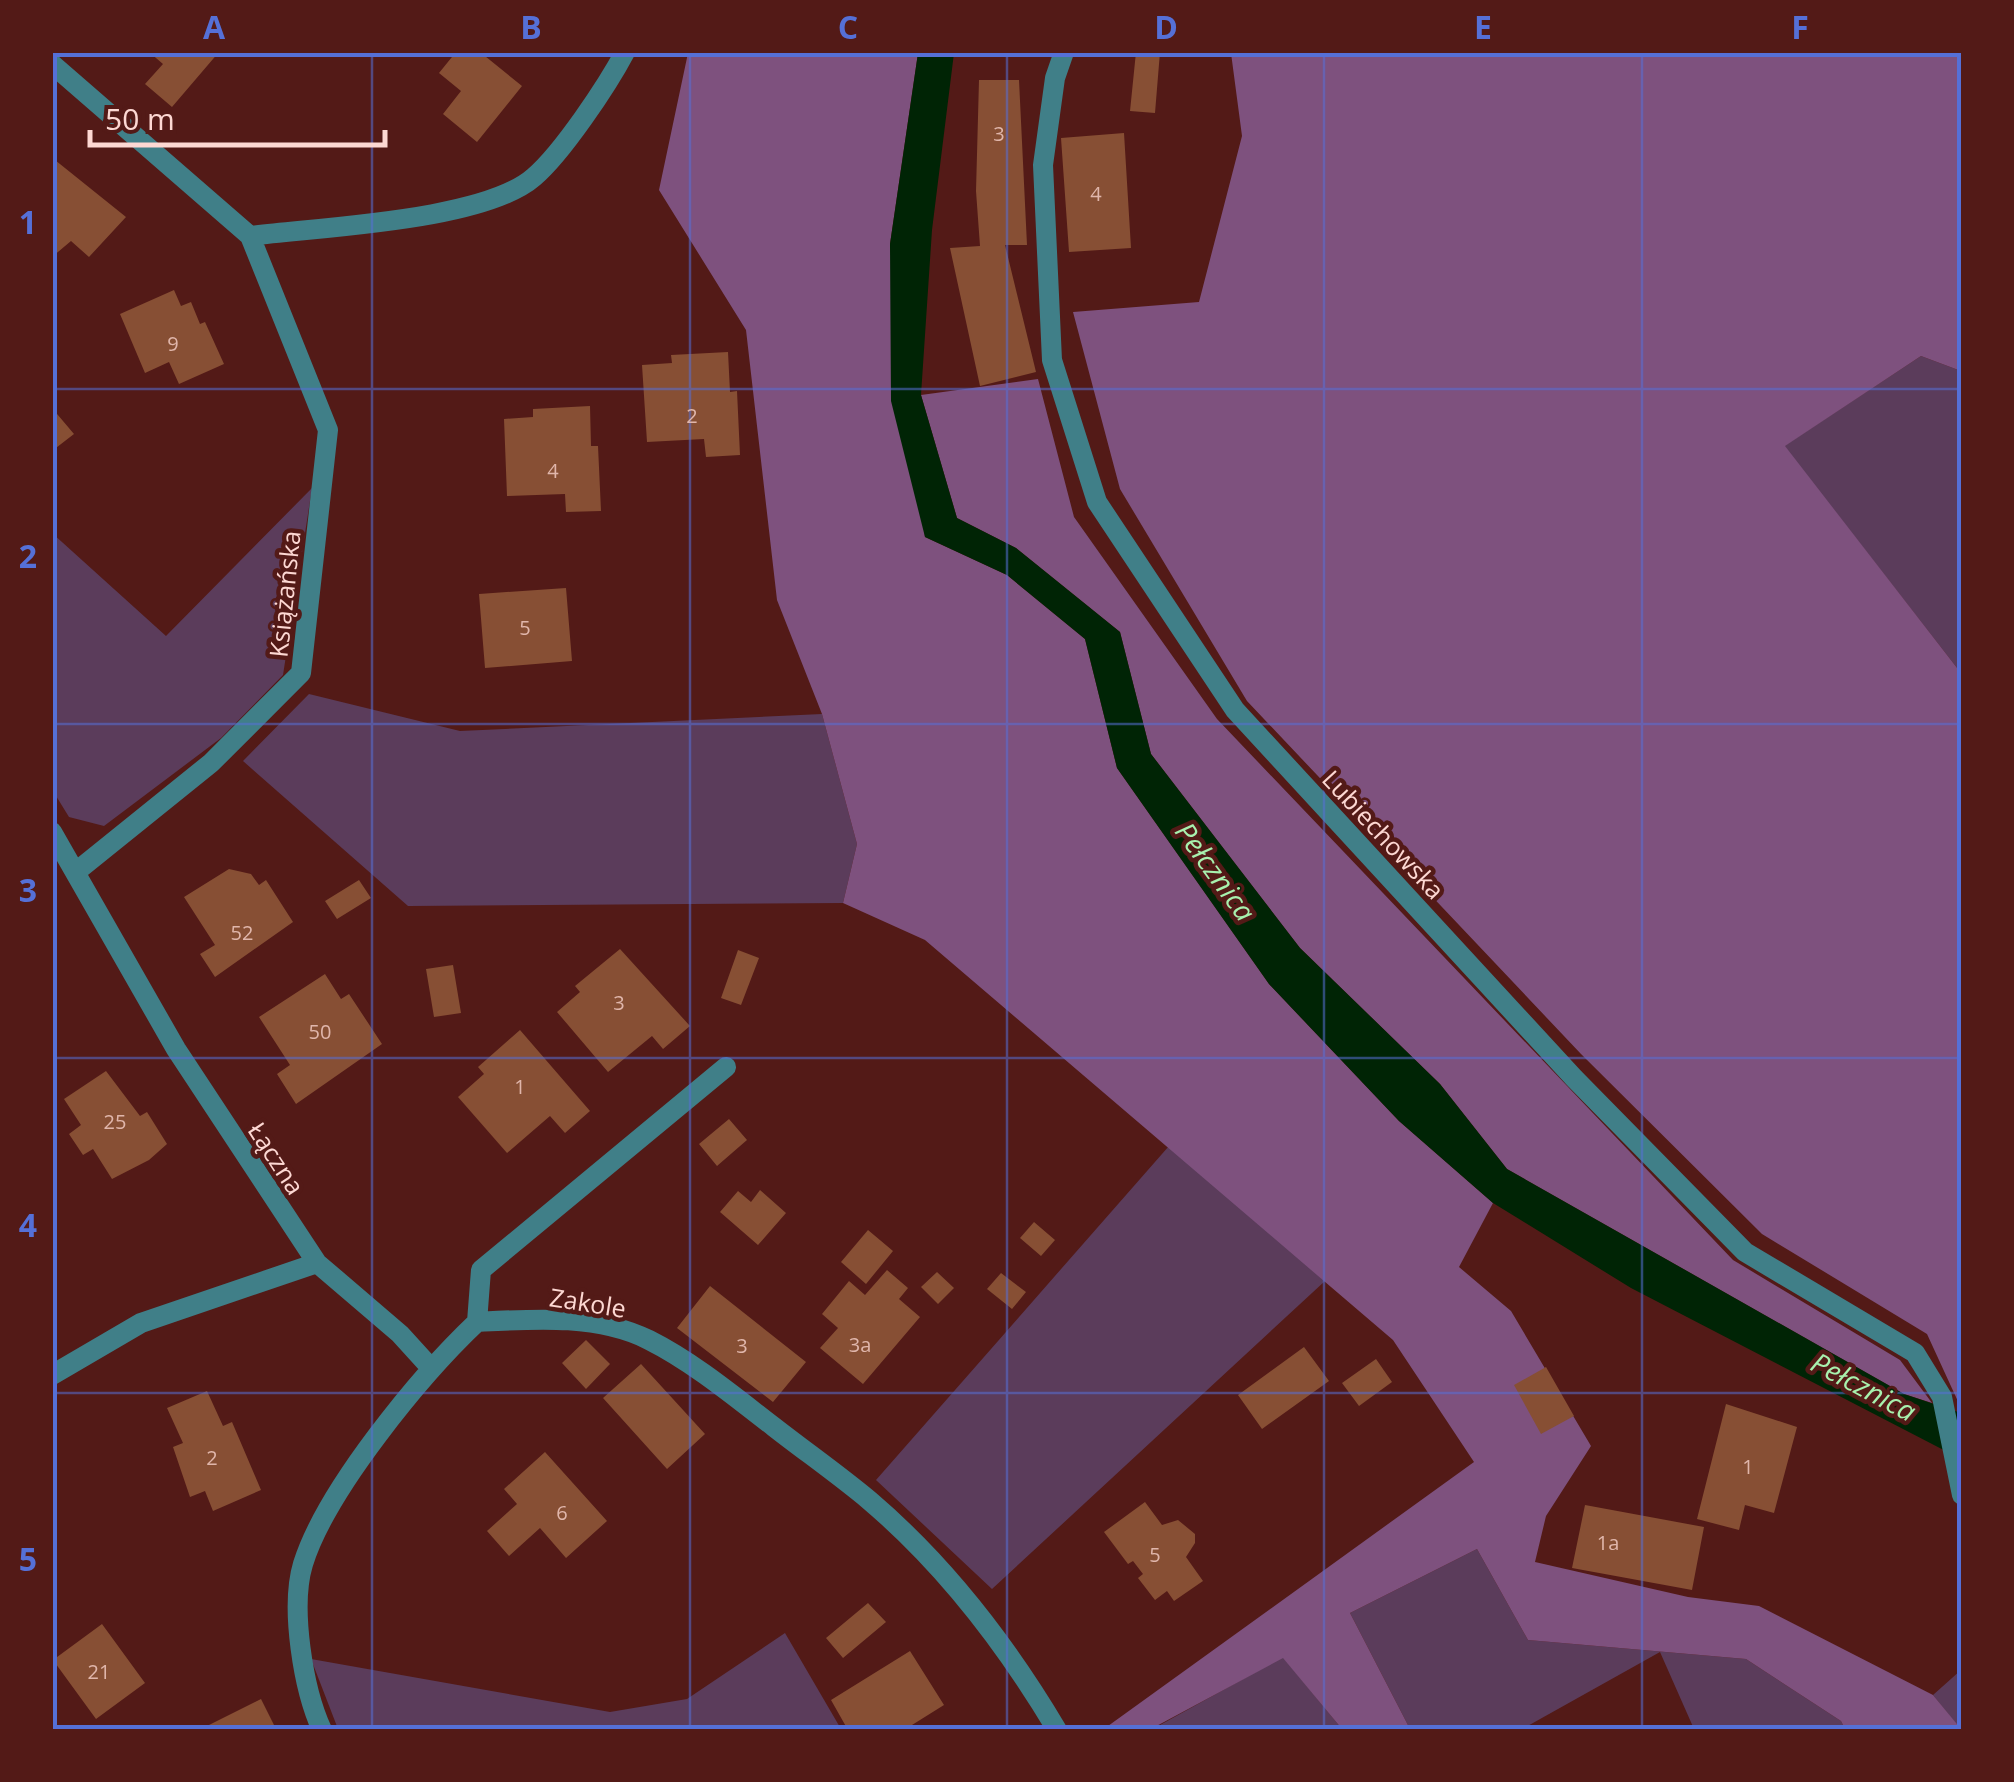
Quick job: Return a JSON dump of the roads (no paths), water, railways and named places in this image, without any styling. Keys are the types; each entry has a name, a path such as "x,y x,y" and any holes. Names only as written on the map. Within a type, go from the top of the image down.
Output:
{"street":[{"path":"250,236 470,208 534,178 611,79 624,52"},
{"name":"Lubiechowska","path":"1064,52 1055,78 1043,166 1052,360 1097,502 1235,710 1561,1064 1745,1252 1915,1353 1942,1397 1961,1494"},
{"name":"Książańska","path":"52,64 250,236 328,430 300,673 211,763 77,871"},
{"name":"Łączna","path":"52,832 176,1049 316,1263 400,1334 430,1367"},
{"path":"322,1730 299,1644 302,1566 327,1510 430,1367 477,1322 481,1270 726,1067"},
{"path":"52,1375 141,1324 316,1263"},
{"name":"Zakole","path":"477,1322 544,1319 607,1327 648,1340 742,1403 872,1503 965,1598 1021,1670 1057,1730"}],"water":[{"name":"Pełcznica","path":"918,53 954,53 932,230 921,395 957,518 1016,548 1120,632 1151,754 1300,948 1440,1084 1507,1169 1904,1394 1961,1413 1961,1459 1631,1288 1493,1203 1399,1121 1269,984 1117,768 1085,639 1007,575 925,537 891,401 890,244"}]}
